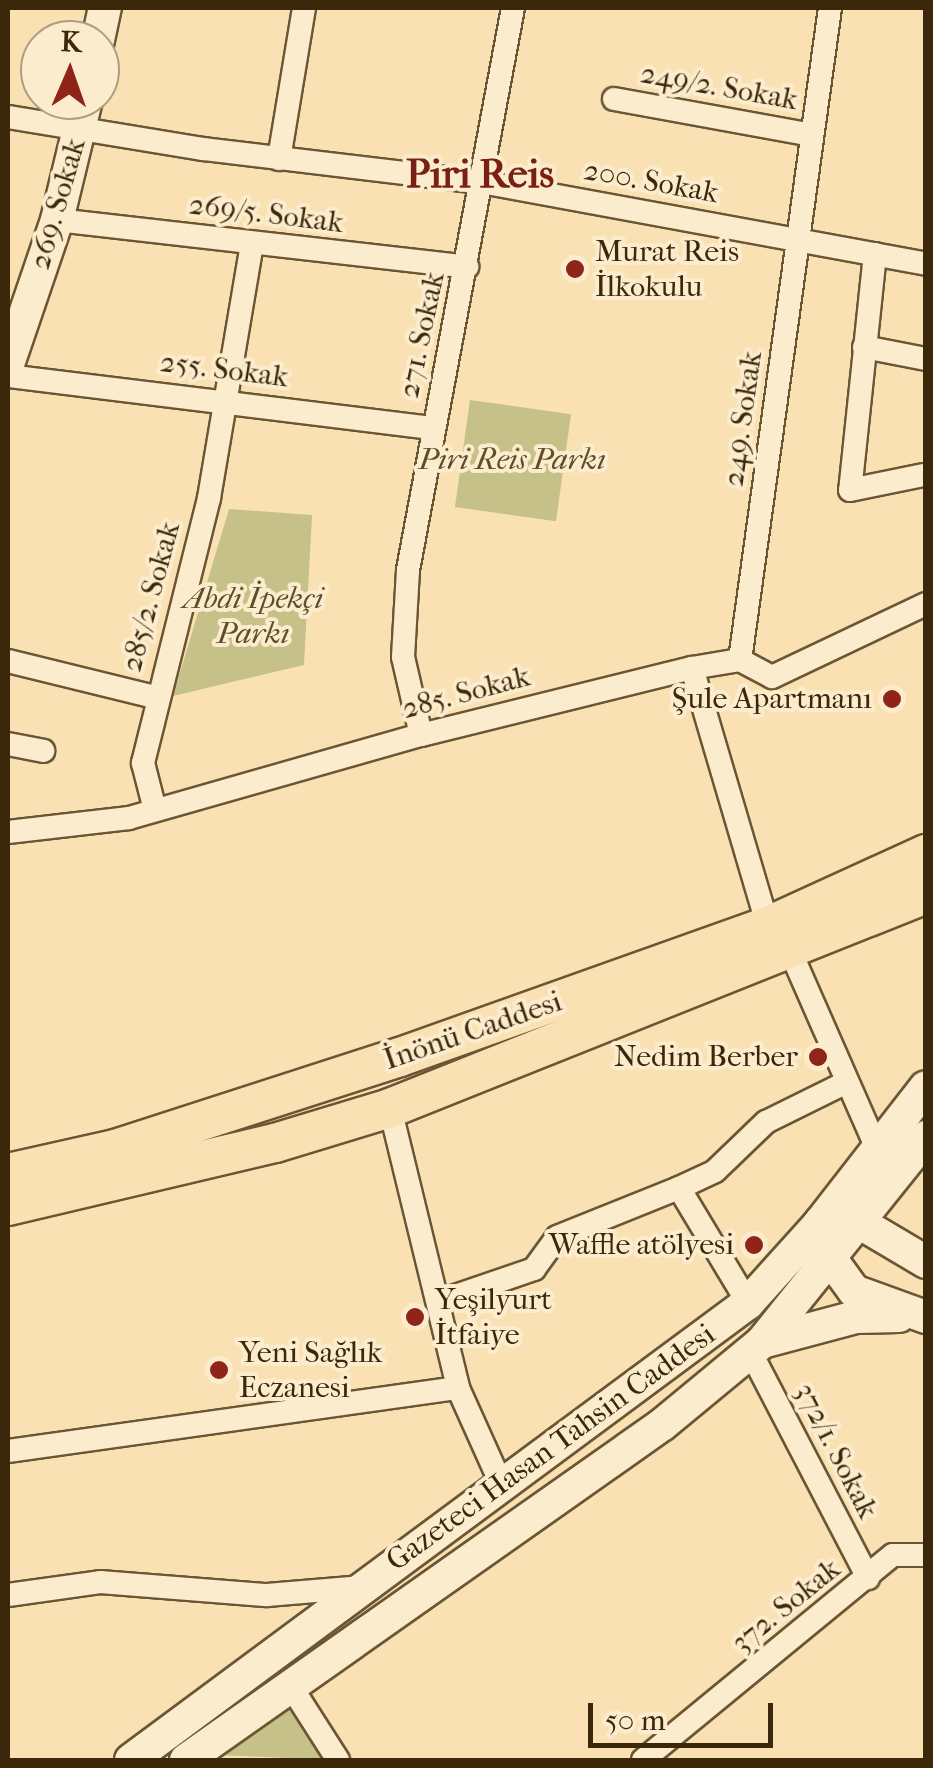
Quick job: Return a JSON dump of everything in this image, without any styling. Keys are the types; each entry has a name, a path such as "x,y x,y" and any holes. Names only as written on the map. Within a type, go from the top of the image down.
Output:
{"main road":[{"name":"269. Sokak","path":"8,364 57,220 81,120"},
{"name":"İnönü Caddesi","path":"8,1206 275,1144 390,1108 778,936 926,854"},
{"name":"İnönü Caddesi","path":"8,1173 114,1149 778,936 926,894"},
{"name":"Gazeteci Hasan Tahsin Caddesi","path":"131,1760 503,1488 748,1302 820,1223 926,1088"},
{"path":"872,1228 884,1191 926,1136"},
{"path":"916,1316 854,1292 830,1258 820,1223 872,1228 926,1262"},
{"name":"Gazeteci Hasan Tahsin Caddesi","path":"186,1760 290,1685 437,1589 663,1424 756,1346 830,1258 872,1228"},
{"path":"756,1346 856,1318 916,1316"}],"street":[{"path":"279,160 304,8"},
{"name":"271. Sokak","path":"421,735 403,657 408,570 513,8"},
{"name":"249. Sokak","path":"740,660 830,8"},
{"name":"249/2. Sokak","path":"614,99 812,135"},
{"name":"200. Sokak","path":"100,120 279,160 481,182 926,264"},
{"name":"269/5. Sokak","path":"57,220 467,267"},
{"name":"285/2. Sokak","path":"155,810 143,763 155,696 209,498 252,244"},
{"path":"875,254 850,490 925,474"},
{"path":"864,348 926,359"},
{"name":"255. Sokak","path":"8,376 224,399 433,428"},
{"name":"285. Sokak","path":"8,832 155,810 421,735 692,668 740,660 772,677 926,604"},
{"path":"8,661 155,696"},
{"path":"692,668 778,936 878,1150"},
{"path":"8,744 43,751"},
{"path":"438,1302 534,1269 557,1236 715,1171 766,1122 845,1083"},
{"path":"390,1108 458,1388 503,1488"},
{"path":"679,1188 748,1302"},
{"name":"372/1. Sokak","path":"756,1346 868,1578"},
{"path":"8,1451 458,1388"},
{"name":"372. Sokak","path":"644,1760 893,1555 926,1554"},
{"path":"8,1595 100,1582 267,1594 363,1587"},
{"path":"290,1685 338,1760"}],"green space":[{"name":"Piri Reis Parkı","path":"470,400 571,414 556,521 455,507"},
{"name":"Abdi İpekçi Parkı","path":"229,509 312,515 304,665 173,696"},
{"path":"284,1688 332,1760 196,1754"}],"place":[{"name":"Murat Reis İlkokulu","path":"575,269"},
{"name":"Şule Apartmanı","path":"892,699"},
{"name":"Nedim Berber","path":"818,1057"},
{"name":"Waffle atölyesi","path":"754,1245"},
{"name":"Yeşilyurt İtfaiye","path":"415,1317"},
{"name":"Yeni Sağlık Eczanesi","path":"219,1370"}],"district":[{"name":"Piri Reis","path":"480,174"}]}
